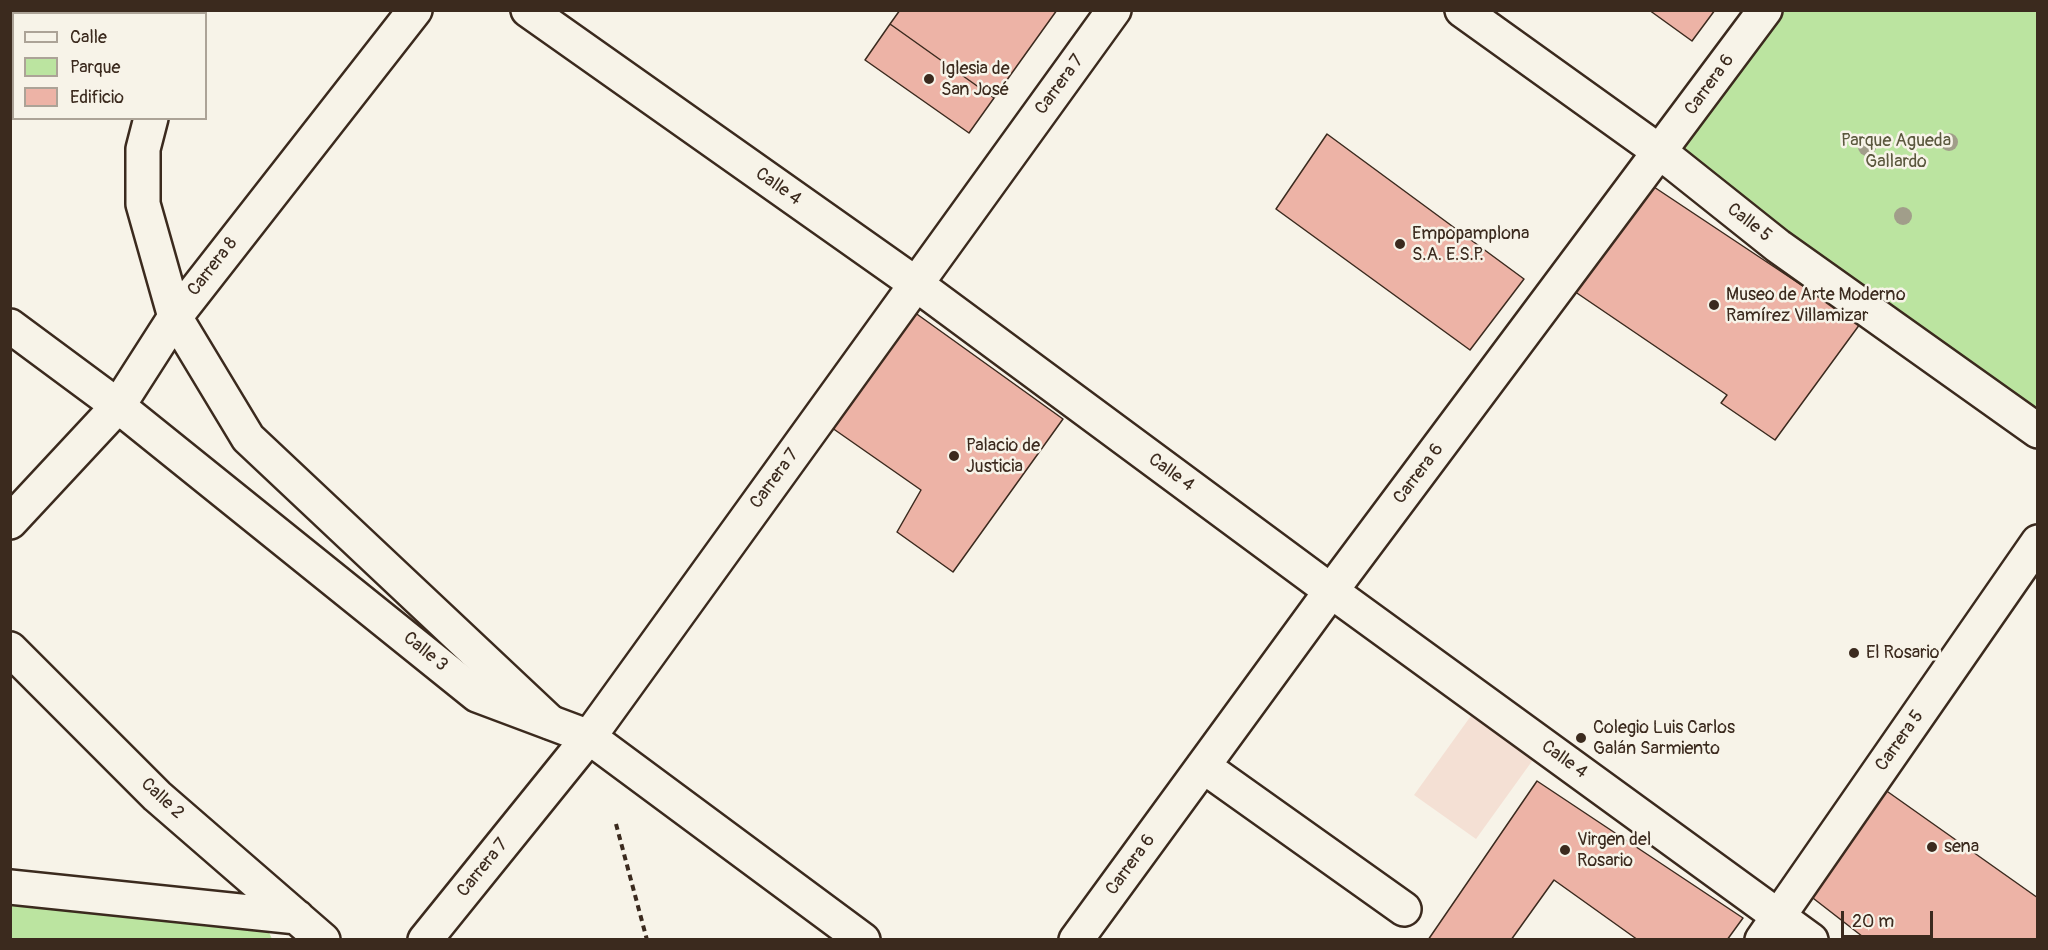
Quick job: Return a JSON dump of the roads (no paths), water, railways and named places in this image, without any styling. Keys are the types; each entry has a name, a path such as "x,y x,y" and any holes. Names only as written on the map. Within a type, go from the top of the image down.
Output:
{"street":[{"name":"Carrera 8","path":"10,522 118,406 175,316 415,10"},
{"name":"Calle 4","path":"528,10 916,284 1331,591 1771,928 1811,939"},
{"name":"Carrera 7","path":"425,939 589,736 1114,10"},
{"name":"Calle 5","path":"1462,10 1660,152 1778,246 2037,431"},
{"name":"Carrera 6","path":"1076,939 1331,591 1765,10"},
{"path":"146,121 143,149 143,204 175,316 248,438 550,722"},
{"name":"Calle 3","path":"10,326 118,406 477,694 589,736 863,939"},
{"name":"Carrera 5","path":"1771,928 2037,542"},
{"name":"Calle 2","path":"10,649 157,796 323,939"},
{"path":"1203,766 1404,909"},
{"path":"10,887 297,917"}],"place":[{"name":"Iglesia de San José","path":"929,79"},
{"name":"Empopamplona S.A. E.S.P.","path":"1400,244"},
{"name":"Museo de Arte Moderno Ramírez Villamizar","path":"1714,305"},
{"name":"Palacio de Justicia","path":"954,456"},
{"name":"El Rosario","path":"1854,653"},
{"name":"Colegio Luis Carlos Galán Sarmiento","path":"1581,738"},
{"name":"sena","path":"1932,847"},
{"name":"Virgen del Rosario","path":"1565,850"}],"park label":[{"name":"Parque Agueda Gallardo","path":"1896,151"}]}
